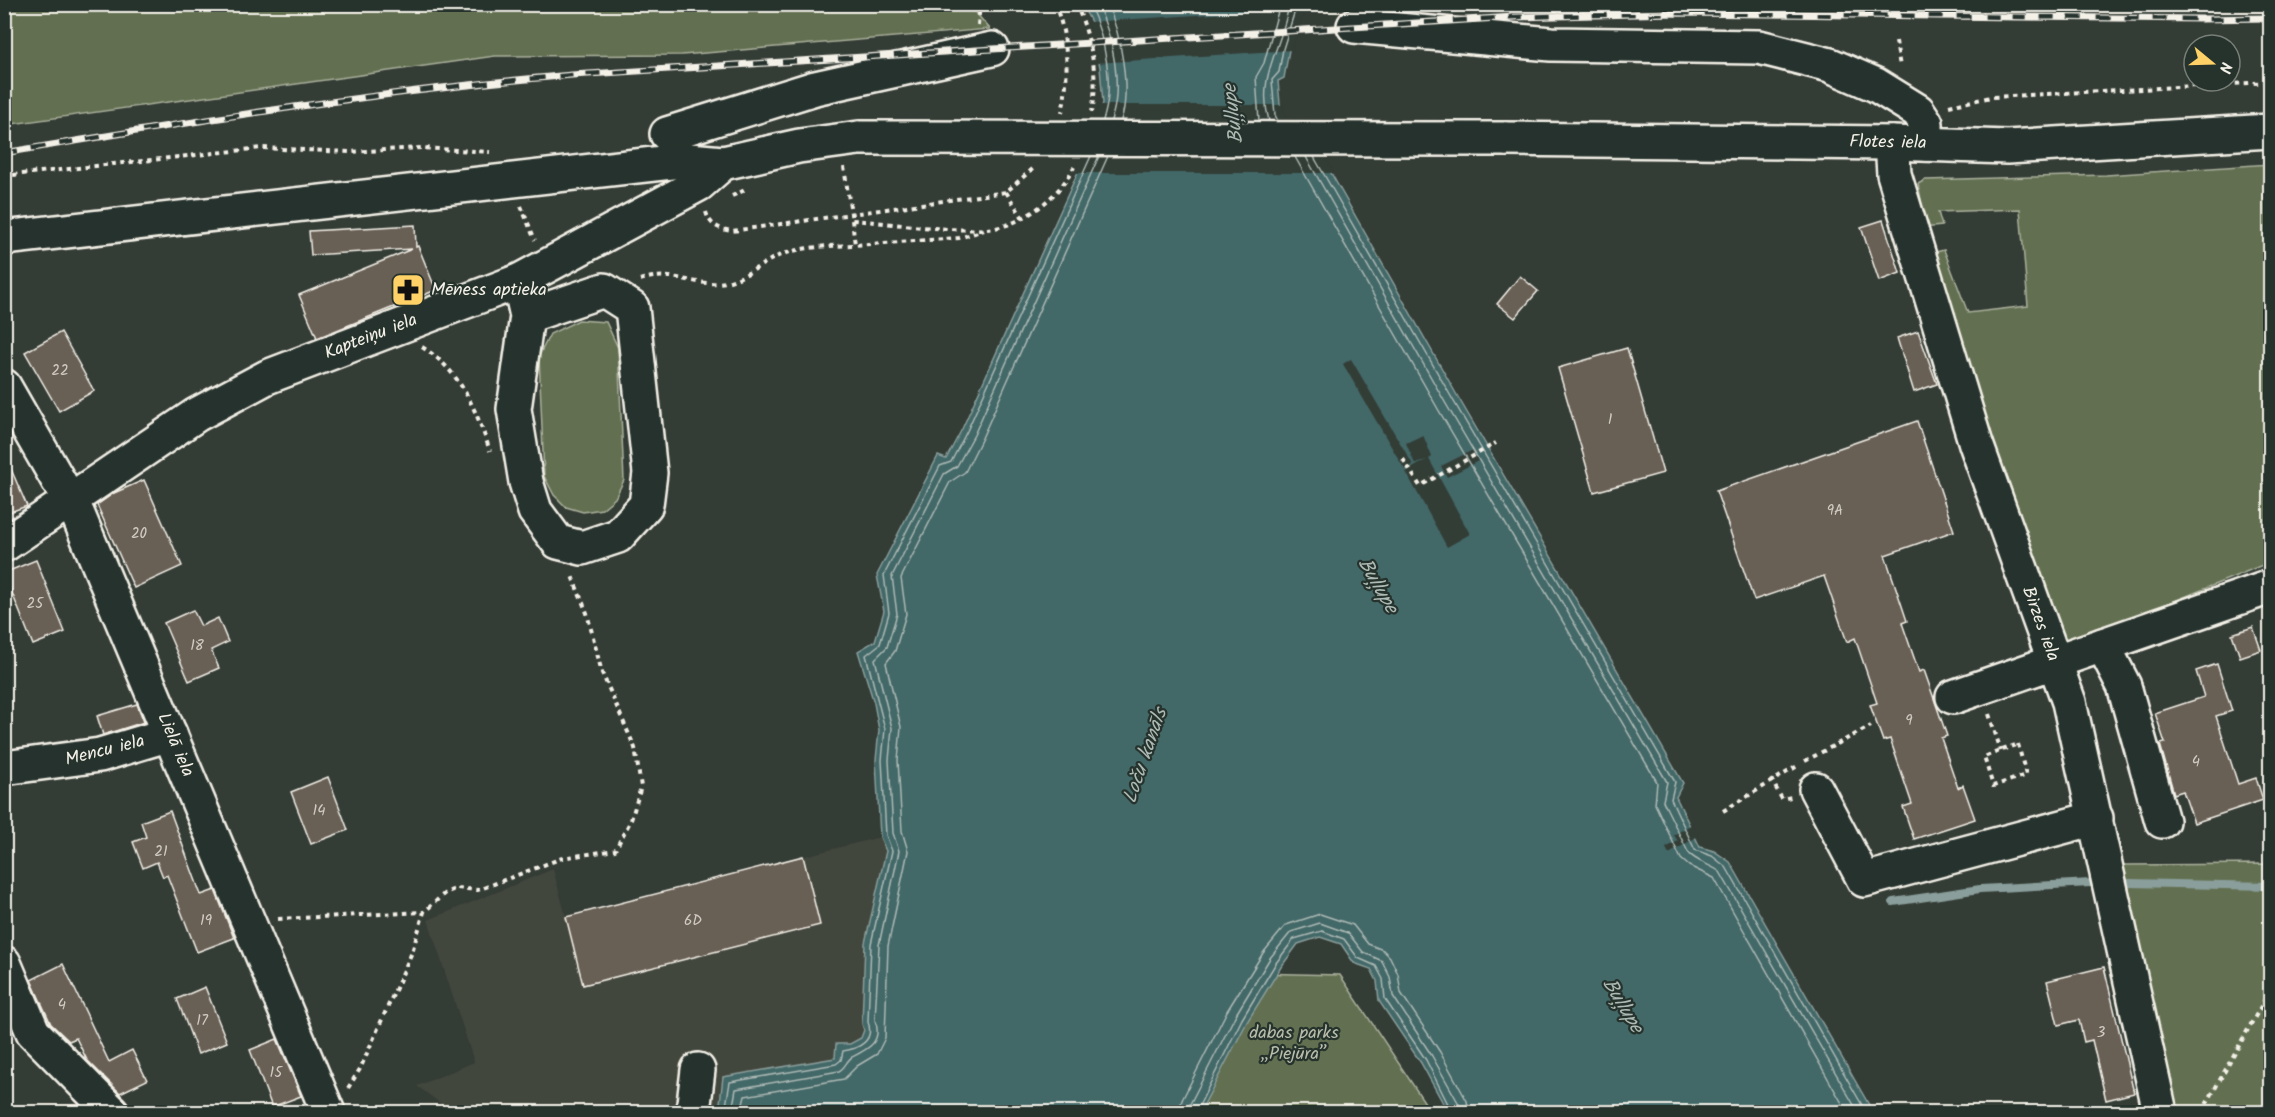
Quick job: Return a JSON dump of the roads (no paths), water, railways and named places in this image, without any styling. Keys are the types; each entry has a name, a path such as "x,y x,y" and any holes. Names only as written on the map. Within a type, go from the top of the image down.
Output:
{"street":[{"path":"1354,26 1551,44 1759,47 1830,65 1876,85 1918,111 1926,123 1926,144"},
{"path":"667,134 815,88 992,49"},
{"name":"Flotes iela","path":"851,153 1504,139 1892,143 2007,147 2271,130"},
{"name":"Birzes iela","path":"1892,143 1894,174 1977,444 2069,702 2160,1113"},
{"name":"Kapteiņu iela","path":"4,545 196,415 267,377 519,281 699,184 723,163 799,146 851,153"},
{"path":"4,238 689,160 723,163"},
{"path":"519,281 527,316 514,408 526,482 535,511 558,542 582,548 618,536 645,505 650,473 632,308 604,290 527,316"},
{"name":"Lielā iela","path":"4,386 71,500 249,920 337,1102"},
{"path":"1967,693 2271,587"},
{"path":"2103,645 2124,686 2162,821"},
{"name":"Mencu iela","path":"4,768 100,755 170,734"},
{"path":"1816,789 1864,880 2096,818"},
{"path":"4,963 33,1032 112,1113"},
{"path":"693,1113 698,1070"}],"water":[{"path":"1082,5 1303,5 1289,50 1284,78 1278,81 1281,115 1288,122 1302,122 1458,397 1683,783 1676,797 1700,847 1714,851 1730,862 1873,1112 1448,1112 1421,1063 1379,1001 1377,981 1371,969 1354,963 1341,944 1320,937 1298,944 1281,967 1247,1022 1200,1112 719,1112 723,1077 835,1058 836,1044 850,1044 861,1038 864,1030 862,1024 865,943 886,851 880,837 876,760 879,730 874,703 858,651 875,641 884,611 877,575 938,456 946,459 962,429 1082,163 1103,103 1100,67 1091,22"}],"waterway":[{"path":"1893,902 1980,889 2091,883"},
{"path":"2129,883 2270,886"}],"railway":[{"path":"4,153 358,98 572,75 1514,17 1675,13 2270,18"}],"place":[{"name":"Mēness aptieka","path":"408,290"}],"water label":[{"name":"Buļļupe","path":"1234,114"},
{"name":"Buļļupe","path":"1377,586"},
{"name":"Loču kanāls","path":"1146,756"},
{"name":"Buļļupe","path":"1622,1006"}],"park label":[{"name":"dabas parks „Piejūra”","path":"1294,1043"}]}
